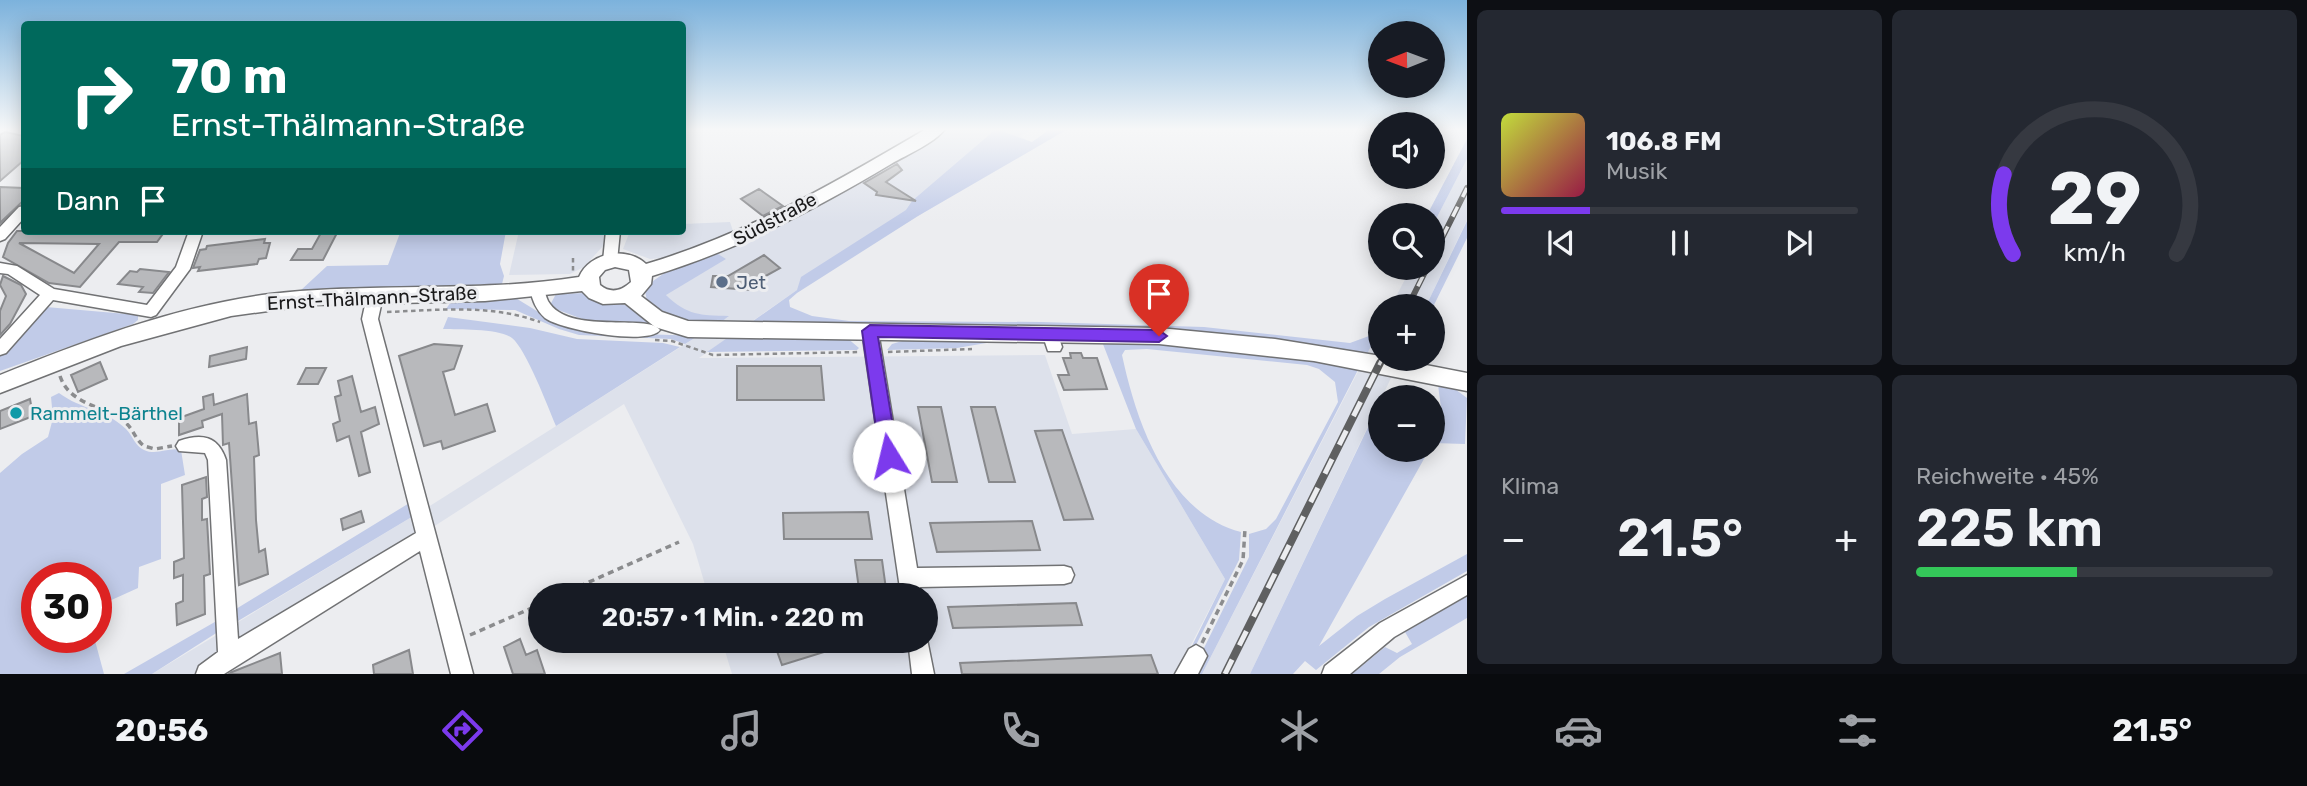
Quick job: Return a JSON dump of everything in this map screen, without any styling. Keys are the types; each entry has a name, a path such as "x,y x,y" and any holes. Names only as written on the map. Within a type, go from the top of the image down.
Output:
{"main road":[{"name":"Südstraße","path":"642,272 696,257 761,229 882,160"},
{"path":"610,261 632,262 642,272 641,284 629,295 616,298 601,296 580,280 610,261"},
{"name":"Ernst-Thälmann-Straße","path":"0,384 58,359 152,326 216,310 312,298 537,290 580,280"},
{"path":"629,295 656,318 688,329 870,331 1052,340 1159,336 1259,345 1380,363 1467,382"}],"street":[{"path":"0,236 21,213"},
{"path":"0,268 12,270 50,294 151,311 183,270 195,235"},
{"path":"610,261 613,235"},
{"path":"537,290 540,304 547,312 577,325 652,330"},
{"path":"0,349 50,294"},
{"path":"374,296 370,320 462,674"},
{"path":"870,331 908,583"},
{"path":"185,446 208,445 214,450 229,657"},
{"path":"207,674 229,657 426,537"},
{"path":"938,585 1064,575"},
{"path":"1333,674 1387,630 1467,584"},
{"path":"920,653 923,674"}],"path":[{"path":"573,258 580,280"},
{"path":"58,359 60,381 74,399 110,412 130,427 141,444 156,450 185,446"},
{"path":"1191,665 1243,560 1246,548 1245,530"},
{"path":"587,583 679,542"},
{"path":"454,642 528,610"}],"shaded area":[{"path":"894,160 1009,160 797,290 699,358 1045,355 1072,434 1136,429 1225,579 1176,674 732,674 726,653 938,653 938,583 704,583 693,544 624,404 430,529 195,674 152,674 425,509 728,317 692,314 679,308 666,295 672,280 662,258 650,259 623,249 628,235 686,235 686,224 730,222 735,237 744,246"},
{"path":"959,160 1014,160 918,216 797,293 789,300 790,307 812,316 849,321 1041,322 1204,327 1350,343 1368,336 1368,352 1366,356 1286,343 758,324 753,321 797,290 801,277 906,210 912,201"},
{"path":"1456,160 1466,160 1444,203 1433,203 1441,189 1445,189 1445,181"},
{"path":"1466,160 1467,160 1467,220 1445,266 1444,203"},
{"path":"1467,221 1467,238 1439,294 1432,294 1439,280 1445,280 1445,267"},
{"path":"399,235 505,235 500,264 504,276 502,284 300,291 327,266 388,265"},
{"path":"518,235 604,235 603,246 584,267 570,274 509,275"},
{"path":"718,254 726,259 666,295 688,311 729,316 722,321 707,326 689,323 647,302 645,290 666,272"},
{"path":"1405,280 1438,280 1432,294 1397,294"},
{"path":"586,293 625,305 654,325 585,320 550,305 556,294"},
{"path":"514,297 558,324 587,332 698,336 685,344 671,339 579,335 515,310 446,309 453,299"},
{"path":"46,307 138,315 138,320 0,371 0,355"},
{"path":"448,317 530,328 577,339 663,343 680,347 556,426 518,344 506,335 489,331 443,329"},
{"path":"733,334 846,337 859,348 707,352"},
{"path":"909,339 998,341 957,348 887,350 892,344"},
{"path":"1101,339 1149,341 1361,364 1202,674 1196,674 1201,654 1249,557 1249,534 1266,529 1276,519 1338,402 1335,382 1319,369 1307,365 1147,349 1125,350 1122,355 1146,435 1175,485 1193,506 1215,522 1241,532 1239,560 1194,649 1190,650 1225,579 1136,429"},
{"path":"1368,352 1368,371 1394,371 1388,385 1368,385 1368,426 1250,674 1202,674"},
{"path":"1447,383 1467,398 1465,444 1445,443 1445,385 1438,385"},
{"path":"59,393 102,413 119,423 144,450 181,450 185,475 161,484 161,559 139,567 138,588 112,600 112,562 21,562 21,653 98,653 104,674 0,674 0,473 48,437 53,418 51,397"},
{"path":"1368,427 1368,462 1422,462 1319,646 1357,616 1467,554 1467,571 1369,627 1316,670 1305,661 1293,674 1250,674"},
{"path":"411,502 415,515 233,624 231,612"},
{"path":"1467,596 1467,618 1400,657 1379,674 1352,674 1385,647 1397,653 1412,644 1405,632"},
{"path":"220,619 221,630 152,674 124,674"}],"building":[{"path":"0,160 21,160 21,163 0,181"},
{"path":"897,164 902,170 886,182 916,201 876,195 877,192 864,183"},
{"path":"0,187 21,188 21,203 0,223"},
{"path":"759,189 783,206 763,216 741,199"},
{"path":"17,231 21,231 21,235 162,235 157,242 119,242 80,287 49,283 3,257 8,243","holes":["19,243 99,244 74,273"]},
{"path":"320,235 336,235 323,260 291,260 298,249 312,249"},
{"path":"265,239 264,243 270,243 266,258 259,259 257,264 198,271 200,267 193,268 200,250 206,249 207,246"},
{"path":"764,255 780,268 753,283 751,290 711,287 713,276 728,276"},
{"path":"140,269 169,272 153,293 139,292 143,287 118,284 130,271 137,272"},
{"path":"3,276 21,285 26,294 10,324 0,335 0,311 6,296 0,285"},
{"path":"434,344 462,346 454,369 443,372 455,415 487,404 495,431 443,449 441,441 424,446 399,356"},
{"path":"247,347 246,359 209,367 210,356"},
{"path":"1070,353 1081,353 1083,358 1097,358 1107,389 1064,390 1058,375 1069,375 1063,358 1071,358"},
{"path":"100,362 107,379 78,392 71,375"},
{"path":"737,366 821,366 824,400 737,400"},
{"path":"306,368 326,368 318,384 298,384"},
{"path":"352,376 361,412 375,407 379,424 361,432 370,472 359,476 349,436 337,441 333,424 340,421 335,397 341,395 338,381"},
{"path":"213,394 214,405 247,394 249,424 256,422 259,455 254,457 256,520 259,552 265,549 268,574 239,585 229,443 223,445 222,414 202,421 203,427 179,435 179,418 204,409 203,397"},
{"name":"Rammelt-Bärthel","path":"30,399 33,416 0,429 0,411"},
{"path":"918,407 941,407 957,482 932,482"},
{"path":"971,407 995,407 1015,482 989,482"},
{"path":"1062,430 1093,519 1064,520 1035,431"},
{"path":"206,477 207,497 202,499 202,520 207,519 210,574 204,576 205,614 177,625 176,604 183,601 183,575 174,578 174,562 184,558 182,485"},
{"path":"361,511 364,522 343,530 341,519"},
{"path":"868,512 872,539 784,539 783,513"},
{"path":"1032,521 1040,550 937,552 930,523"},
{"path":"855,560 882,560 885,583 858,583"},
{"path":"1076,603 1082,625 953,628 948,607"},
{"path":"520,639 526,655 538,653 545,674 513,674 504,647"},
{"path":"409,650 413,674 374,674 373,665"},
{"path":"280,653 282,674 229,674 232,672"},
{"path":"778,653 821,653 782,665"},
{"path":"1151,655 1158,674 962,674 960,663"}],"railway":[{"path":"1445,232 1467,188"},
{"path":"1414,294 1421,280"},
{"path":"1225,674 1376,371"}],"place":[{"name":"Jet","path":"722,282"},
{"name":"Rammelt-Bärthel","path":"16,413"}],"route":[{"path":"889,456 870,331 1159,336"}]}
